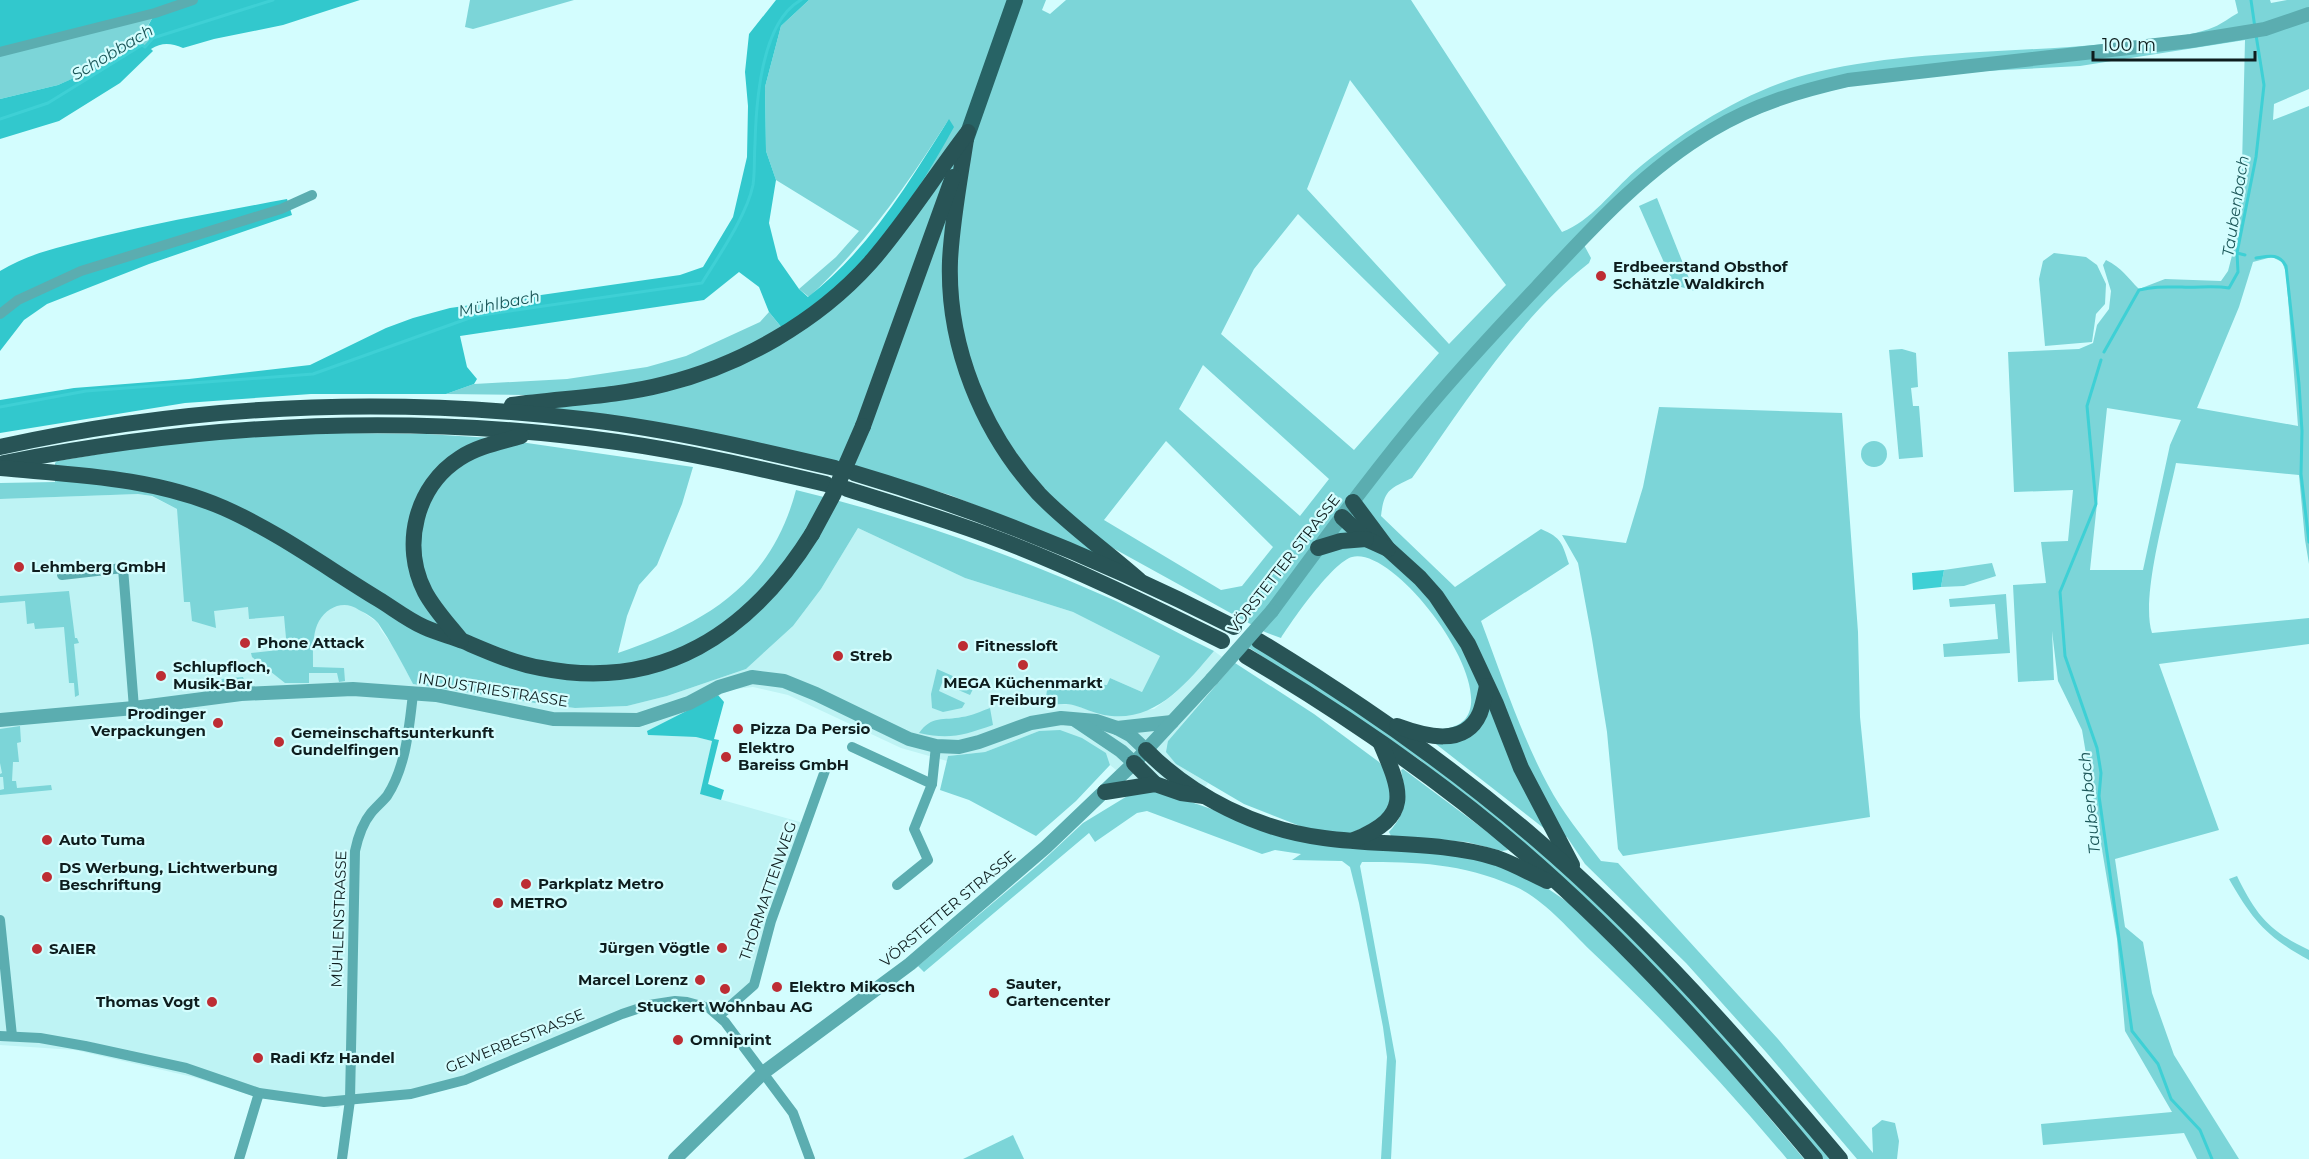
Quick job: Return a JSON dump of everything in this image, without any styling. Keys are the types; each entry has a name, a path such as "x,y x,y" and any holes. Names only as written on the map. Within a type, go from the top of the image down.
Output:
{"highway":[{"path":"473,410 622,392 665,384 715,368 762,346 823,307 869,264 968,132"},
{"path":"0,466 142,483 189,495 224,508 281,538 424,627 504,658 555,671 594,673 643,668 694,649 740,621 766,597 812,534 833,495 863,426 968,132"},
{"path":"968,132 953,227 950,262 955,324 966,370 999,442 1020,472 1065,518 1139,580"},
{"path":"0,447 92,428 228,412 366,407 473,410 591,420 762,450 835,468"},
{"path":"0,466 79,448 135,440 264,428 325,425 431,426 617,442 683,453 826,484"},
{"path":"462,640 425,592 416,568 414,528 420,509 434,481 460,458 474,450 533,433"},
{"path":"854,472 989,517 1139,580 1234,627"},
{"path":"847,489 961,526 1033,554 1126,594 1222,641"},
{"path":"1353,502 1388,549 1436,596 1468,644 1521,768 1578,877"},
{"path":"1342,517 1366,539 1388,549"},
{"path":"1318,548 1341,541 1366,539"},
{"path":"1258,641 1383,720 1475,788 1536,839 1665,961 1739,1041 1840,1159"},
{"path":"1246,656 1365,730 1465,804 1569,893 1631,953 1719,1046 1815,1159"},
{"path":"1383,720 1426,735 1455,735 1466,730 1479,714 1487,686"},
{"path":"1352,841 1386,822 1397,806 1396,783 1381,744"},
{"path":"1146,750 1159,764 1205,796 1278,828 1306,835 1462,851 1496,858 1569,893"},
{"path":"1134,763 1155,784 1181,794 1205,796"},
{"path":"1105,792 1155,784"}],"main road":[{"path":"968,132 1015,0"}],"street":[{"path":"0,52 155,13 193,0"},
{"name":"VÖRSTETTER STRASSE","path":"675,1159 763,1073 910,964 1046,847 1134,763 1272,611 1353,502 1451,380 1571,250 1647,176 1682,149 1731,119 1763,103 1848,80 2162,46 2265,29 2309,14"},
{"path":"0,314 18,300 81,271 281,209 312,195"},
{"path":"62,575 123,568 134,708"},
{"name":"INDUSTRIESTRASSE","path":"0,720 134,708 241,694 353,689 436,695 553,719 638,720 689,703 719,687 752,677 784,681 909,739 936,746 958,747 979,742 1030,723 1049,719 1073,719 1096,721 1117,728 1130,735 1146,750"},
{"name":"MÜHLENSTRASSE","path":"342,1159 350,1100 355,851 358,834 369,815 386,796 398,773 408,735 413,694"},
{"path":"1073,719 1121,751 1134,763"},
{"path":"1117,728 1172,722"},
{"path":"897,885 928,860 914,829 932,784 936,746"},
{"path":"852,747 932,784"},
{"name":"THORMATTENWEG","path":"720,1016 754,985 771,921 827,765"},
{"path":"0,920 12,1036"},
{"name":"GEWERBESTRASSE","path":"0,1036 85,1046 165,1063 260,1093 324,1102 411,1094 465,1080 622,1014 649,1005 687,1002 709,1008 720,1016 793,1113 810,1159"},
{"path":"239,1159 260,1093"}],"shaded area":[{"path":"0,0 360,0 283,25 214,39 183,48 171,44 159,45 151,49 153,51 120,83 59,121 0,139 0,99 58,85 96,68 136,43 145,47 150,40 142,37 155,13 0,52"},
{"path":"470,0 574,0 473,29 465,27"},
{"path":"776,0 809,0 781,26 765,87 766,151 776,180 769,223 778,259 799,289 808,297 850,259 868,237 903,191 949,119 954,127 901,214 869,254 833,289 782,328 769,312 759,287 739,272 704,300 460,336 467,367 477,379 474,384 446,394 311,394 185,403 0,433 0,400 74,388 189,379 310,365 386,328 450,308 680,275 703,267 733,217 747,157 748,106 745,72 749,34"},
{"path":"809,0 1046,0 1042,10 1050,14 1066,0 1411,0 1562,232 1582,221 1635,171 1698,125 1744,99 1793,79 1853,65 1925,56 2071,47 2176,37 2214,27 2238,13 2235,0 2270,0 2271,3 2309,0 2309,89 2274,104 2273,120 2309,106 2309,564 2299,475 2176,463 2152,573 2149,617 2152,633 2309,618 2309,644 2159,664 2219,830 2115,859 2125,927 2143,942 2152,993 2174,1055 2239,1159 2197,1159 2184,1133 2043,1145 2041,1124 2172,1112 2125,1031 2117,939 2082,730 2058,681 2052,631 2054,680 2018,682 2013,585 2046,583 2041,542 2068,541 2073,490 2014,492 2008,352 2079,349 2093,343 2097,325 2109,309 2111,291 2103,265 2106,260 2139,289 2165,279 2221,281 2228,271 2235,244 2242,166 2245,40 2080,66 1985,71 1873,81 1797,98 1732,125 1696,145 1632,196 1584,245 1591,258 1589,263 1563,285 1516,336 1472,392 1412,478 1393,488 1386,495 1381,516 1455,587 1541,529 1553,535 1560,542 1569,564 1481,621 1538,766 1560,805 1601,861 1618,863 1778,1039 1873,1153 1872,1128 1882,1120 1895,1123 1899,1141 1897,1159 1857,1159 1686,963 1585,864 1567,837 1550,833 1409,723 1434,729 1449,728 1467,716 1471,693 1462,664 1445,632 1422,601 1397,576 1373,560 1352,557 1344,561 1314,592 1281,638 1265,632 1111,547 1096,554 950,495 878,474 541,411 524,395 446,394 474,384 567,379 647,367 686,356 760,322 769,312 781,327 880,241 949,119 885,213 830,277 809,297 799,289 836,257 859,231 776,180 766,151 765,87 781,26","holes":["1350,80 1506,285 1449,344 1307,189","1298,214 1439,353 1354,450 1221,334 1254,269","2272,257 2282,262 2286,272 2298,426 2197,408 2239,307 2253,262","1203,365 1329,479 1300,516 1179,409","2107,408 2181,420 2170,445 2143,570 2090,570","1166,441 1273,547 1242,586 1221,590 1104,520"]},
{"path":"155,13 142,36 150,40 145,47 58,85 0,99 0,52"},
{"path":"1657,198 1695,291 1674,285 1639,206"},
{"path":"287,199 292,215 149,264 47,304 24,320 0,351 0,271 12,264 48,250 99,237"},
{"path":"2054,253 2086,257 2097,265 2106,284 2105,304 2096,314 2092,342 2045,346 2039,279 2043,261"},
{"path":"1902,349 1916,353 1918,387 1911,388 1913,406 1919,406 1923,457 1899,459 1889,350"},
{"path":"1659,407 1842,413 1858,632 1860,717 1870,817 1623,856 1618,849 1607,732 1592,639 1578,563 1562,535 1626,543 1643,487"},
{"path":"334,433 426,434 492,438 693,467 682,504 657,565 639,585 627,616 618,653 679,628 731,596 752,575 770,551 785,523 796,490 918,524 1038,568 1116,601 1214,651 1180,689 1153,708 1138,714 1104,715 1070,704 1045,705 1048,682 1107,685 1110,678 1142,692 1160,656 1073,612 965,578 858,528 821,589 793,626 746,669 667,696 627,706 575,708 413,684 378,623 348,605 332,608 319,621 313,649 313,667 344,668 345,681 339,682 337,673 309,673 309,683 285,683 252,657 251,653 287,649 284,616 249,619 248,607 214,611 216,628 192,621 190,602 184,602 177,509 152,496 138,494 0,499 0,483 55,482 55,463 57,461 149,446 251,436"},
{"path":"1874,441 1884,444 1887,454 1884,464 1874,467 1864,464 1861,454 1864,444"},
{"path":"138,494 151,496 177,509 342,603 354,606 377,622 395,649 413,684 575,708 627,706 667,696 746,669 793,626 821,589 858,528 965,578 1073,612 1160,656 1142,692 1110,678 1108,685 1048,682 1046,705 1071,704 1102,714 1154,709 1174,694 1214,651 1222,657 1207,674 1217,683 1168,741 1176,764 1208,783 1195,802 1142,791 1110,765 1106,753 1039,731 985,752 948,756 947,761 901,748 788,695 753,687 735,689 718,695 648,735 696,737 712,741 701,794 807,824 754,985 720,1015 709,1008 649,1005 465,1080 350,1100 338,1108 260,1098 193,1077 75,1050 0,1045 0,499"},
{"path":"1992,563 1996,576 1964,586 1941,587 1944,570"},
{"path":"1944,570 1941,587 1913,590 1912,573"},
{"path":"69,591 75,638 79,643 74,644 79,695 75,697 74,683 69,683 64,627 35,629 34,623 27,624 25,601 0,603 0,596"},
{"path":"2006,594 2010,653 1944,657 1943,644 1998,639 1995,604 1950,607 1949,599"},
{"path":"1253,642 1378,724 1528,839 1680,983 1831,1159 1822,1159 1529,849 1420,760 1248,647"},
{"path":"1235,663 1314,714 1379,762 1390,776 1393,792 1388,816 1349,834 1305,828 1244,804 1176,764 1166,752 1168,741"},
{"path":"937,669 964,681 963,685 973,689 970,695 942,683 939,691 965,703 962,708 943,712 932,708 931,694"},
{"path":"243,677 246,686 208,690 210,680"},
{"path":"718,695 724,702 714,739 719,740 708,784 724,790 721,800 700,794 712,741 696,737 648,735 647,731"},
{"path":"990,708 993,725 957,735 940,736 919,733 933,721 973,715"},
{"path":"20,726 21,742 17,743 19,762 13,762 12,781 16,781 17,788 51,785 52,790 0,795 0,790 4,789 3,777 0,777 2,773 0,729"},
{"path":"1060,730 1082,738 1106,753 1110,765 1076,801 1036,836 969,800 940,790 948,756 985,752 1039,731"},
{"path":"1403,769 1505,845 1508,850 1502,851 1467,842 1391,836 1389,832 1400,817 1404,803 1401,770"},
{"path":"1159,791 1252,823 1492,861 1544,886 1569,903 1650,982 1804,1159 1787,1159 1740,1104 1667,1026 1544,906 1514,886 1457,868 1439,865 1362,862 1360,866 1396,1061 1391,1159 1381,1159 1387,1057 1383,1027 1359,903 1350,867 1342,861 1292,860 1301,854 1275,850 1262,854 1147,811 1137,813 1095,842 1089,833 924,972 918,966 1038,865 1083,823 1129,795"},
{"path":"2237,876 2258,912 2274,929 2309,950 2309,960 2282,944 2262,927 2229,879"},
{"path":"1013,1135 1024,1159 963,1159"}],"waterway":[{"name":"Schobbach","path":"0,119 48,103 142,45 145,47 153,38 273,0"},
{"name":"Mühlbach","path":"0,407 86,391 313,374 475,316 702,283 731,235 750,197 754,180 757,107 763,65 777,26 788,11 801,0"},
{"name":"Taubenbach","path":"2251,0 2255,28"},
{"name":"Taubenbach","path":"2104,352 2139,290 2165,287 2229,288 2238,272 2237,253 2256,157 2264,85 2256,35"},
{"name":"Taubenbach","path":"2237,253 2245,255"},
{"path":"2256,258 2277,257 2286,266 2299,384 2302,431 2301,474 2309,542"},
{"name":"Taubenbach","path":"2101,360 2087,406 2096,504 2060,592 2065,656 2097,748 2101,773 2099,796 2132,1031 2158,1064 2171,1099 2200,1130 2212,1159"}],"place":[{"name":"Erdbeerstand Obsthof Schätzle Waldkirch","path":"1601,276"},
{"name":"Lehmberg GmbH","path":"19,567"},
{"name":"Phone Attack","path":"245,643"},
{"name":"Fitnessloft","path":"963,646"},
{"name":"Streb","path":"838,656"},
{"name":"MEGA Küchenmarkt Freiburg","path":"1023,665"},
{"name":"Schlupfloch, Musik-Bar","path":"161,676"},
{"name":"Prodinger Verpackungen","path":"218,723"},
{"name":"Pizza Da Persio","path":"738,729"},
{"name":"Gemeinschaftsunterkunft Gundelfingen","path":"279,742"},
{"name":"Elektro Bareiss GmbH","path":"726,757"},
{"name":"Auto Tuma","path":"47,840"},
{"name":"DS Werbung, Lichtwerbung Beschriftung","path":"47,877"},
{"name":"Parkplatz Metro","path":"526,884"},
{"name":"METRO","path":"498,903"},
{"name":"Jürgen Vögtle","path":"722,948"},
{"name":"SAIER","path":"37,949"},
{"name":"Marcel Lorenz","path":"700,980"},
{"name":"Elektro Mikosch","path":"777,987"},
{"name":"Stuckert Wohnbau AG","path":"725,989"},
{"name":"Sauter, Gartencenter","path":"994,993"},
{"name":"Thomas Vogt","path":"212,1002"},
{"name":"Omniprint","path":"678,1040"},
{"name":"Radi Kfz Handel","path":"258,1058"}]}
